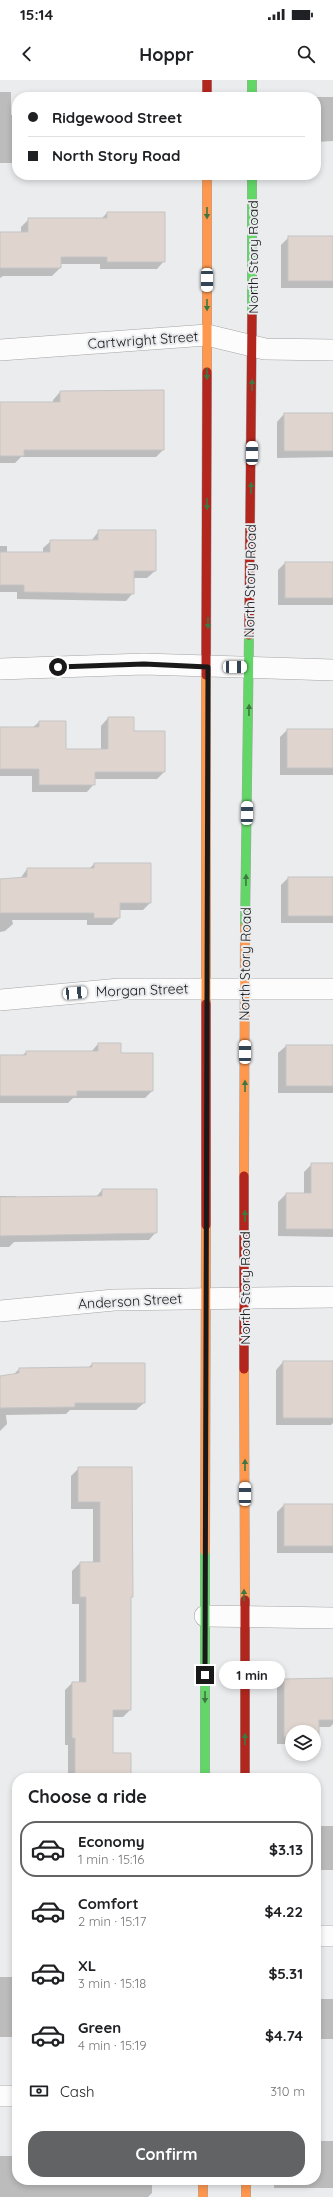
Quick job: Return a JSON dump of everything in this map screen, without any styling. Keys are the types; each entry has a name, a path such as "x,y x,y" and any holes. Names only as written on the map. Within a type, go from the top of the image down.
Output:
{"main road":[{"path":"207,80 207,92"},
{"path":"252,80 252,92"},
{"path":"205,1773 208,667 207,180"},
{"name":"North Story Road","path":"245,1773 244,989 253,347 252,180"},
{"path":"203,2185 203,2197"},
{"path":"246,2185 246,2197"}],"street":[{"name":"Cartwright Street","path":"0,350 207,335 265,349 333,350"},
{"path":"0,669 144,664 333,670"},
{"name":"Morgan Street","path":"0,1000 120,989 333,989"},
{"name":"Anderson Street","path":"0,1311 114,1300 206,1297 333,1297"},
{"path":"205,1616 333,1618"},
{"path":"321,1936 333,1936"},
{"path":"0,2096 12,2096"}],"building":[{"path":"107,212 165,212 165,262 107,262 107,257 61,257 61,268 0,268 0,232 28,232 28,218 107,218"},
{"path":"288,236 333,236 333,281 288,281"},
{"path":"164,390 164,450 24,450 24,456 0,456 0,402 60,402 60,391"},
{"path":"284,413 333,413 333,451 284,451"},
{"path":"98,530 156,530 156,571 134,571 134,594 24,592 24,585 0,585 0,552 50,552 50,540 98,540"},
{"path":"285,562 333,562 333,598 285,598"},
{"path":"108,717 134,717 134,731 165,731 165,772 95,772 95,785 39,785 39,769 0,769 0,727 39,727 39,721 66,721 66,749 108,749"},
{"path":"287,729 333,729 333,768 287,768"},
{"path":"94,863 151,863 151,903 120,903 120,918 94,918 94,913 0,913 0,879 27,877 27,868 94,868"},
{"path":"288,877 333,877 333,916 288,916"},
{"path":"98,1043 121,1043 121,1053 153,1053 153,1091 77,1091 77,1096 0,1096 0,1055 26,1055 26,1051 98,1051"},
{"path":"286,1045 333,1045 333,1086 286,1086"},
{"path":"311,1163 333,1163 333,1229 286,1229 286,1193 311,1193"},
{"path":"102,1189 157,1189 157,1233 0,1236 0,1197 102,1196"},
{"path":"283,1361 333,1361 333,1418 283,1418"},
{"path":"92,1363 145,1363 145,1403 75,1403 75,1407 0,1408 0,1376 19,1373 19,1368 92,1367"},
{"path":"78,1467 132,1467 133,1597 131,1597 131,1710 113,1710 113,1753 131,1753 131,1773 75,1773 75,1738 72,1738 72,1682 86,1682 86,1597 80,1597 80,1562 100,1562 100,1502 78,1502"},
{"path":"284,1504 333,1504 333,1546 284,1546"},
{"path":"333,1678 333,1720 319,1720 319,1725 285,1725 284,1737 284,1679"}],"traffic: fast":[{"path":"252,80 252,92"},
{"path":"252,180 252,315"},
{"path":"245,927 249,635"},
{"path":"205,1551 205,1773"}],"traffic: slow":[{"path":"207,180 207,372"},
{"path":"206,675 206,1004"},
{"path":"244,1176 245,927"},
{"path":"205,1551 206,1225"},
{"path":"244,1369 245,1600"},
{"path":"203,2185 203,2197"},
{"path":"246,2185 246,2197"}],"traffic: jam":[{"path":"207,80 207,92"},
{"path":"249,635 252,315"},
{"path":"206,675 207,372"},
{"path":"206,1004 206,1225"},
{"path":"244,1176 244,1369"},
{"path":"245,1600 245,1773"}],"route":[{"path":"58,667 144,664 208,667 205,1675"}]}
